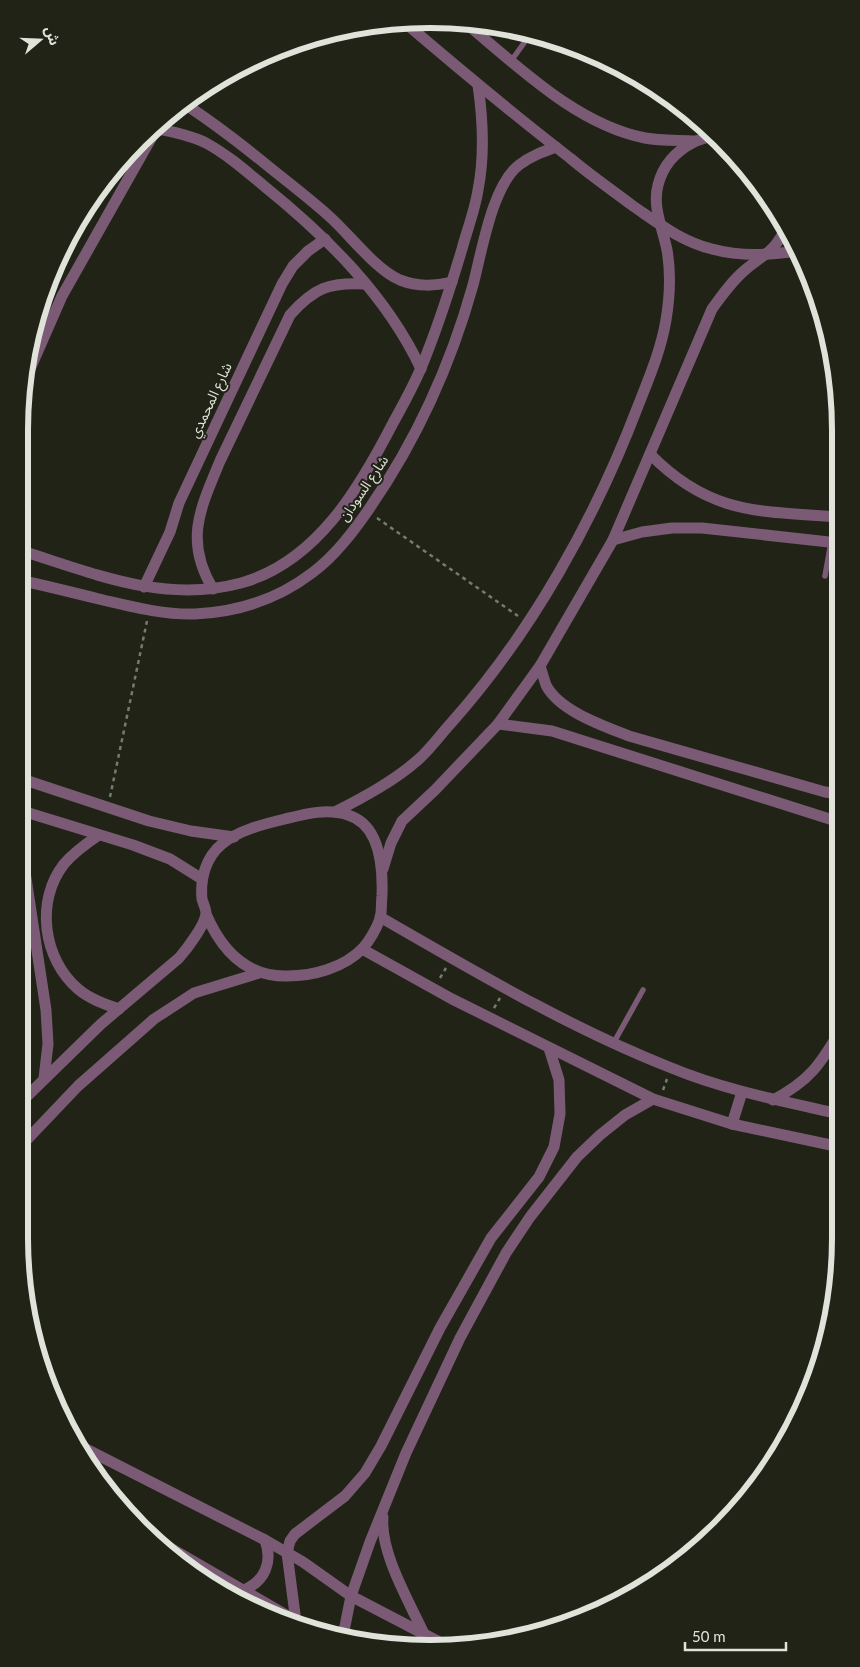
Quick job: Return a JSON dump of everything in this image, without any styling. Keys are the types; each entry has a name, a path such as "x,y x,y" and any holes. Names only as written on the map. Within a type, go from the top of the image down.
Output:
{"street":[{"path":"411,28 478,85 599,182 661,226 686,240 712,249 739,254 767,255 791,252"},
{"path":"474,30 560,99 584,115 612,128 646,138 696,141 709,140"},
{"name":"شارع السودان","path":"28,553 144,587 177,590 213,589 243,582 272,571 298,554 320,533 341,510 374,460 421,369 452,282 478,192 481,174 483,138 478,85"},
{"path":"190,107 209,120 330,216 384,270 399,280 416,285 435,286 452,282"},
{"path":"161,131 194,138 225,155 279,198 325,239 397,324 421,369"},
{"path":"335,812 393,779 419,759 473,698 527,622 585,527 627,436 654,365 666,322 670,297 670,273 667,249 656,206 658,186 665,167 678,152 696,141 706,137"},
{"path":"33,361 62,296 143,147"},
{"name":"شارع السودان","path":"28,582 149,610 193,614 225,611 256,603 286,590 313,572 338,550 367,511 394,471 424,414 440,381 471,291 495,202 504,183 518,166 535,154 556,147"},
{"path":"382,872 391,843 402,821 435,790 498,724 540,666 613,540 712,309 727,288 739,276 767,255 783,236"},
{"name":"شارع المحمدي","path":"144,587 170,532 179,503 275,297 293,266 308,251 325,239"},
{"path":"213,589 204,574 198,558 196,540 198,523 220,461 290,315 304,299 322,288 343,283 365,284"},
{"path":"650,454 664,469 681,482 718,501 754,510 832,516"},
{"path":"613,540 642,532 672,528 702,528 832,542"},
{"path":"540,666 547,686 563,704 583,717 604,727 629,736 832,793"},
{"path":"498,724 552,731 832,820"},
{"path":"28,781 149,821 191,831 234,836"},
{"path":"28,1139 78,1086 154,1019 194,993 259,973 301,976 322,972 342,964 362,949 372,936 380,917 382,872 373,835 363,823 350,815 335,812 300,815 234,836 222,844 213,854 206,866 202,879 206,914 212,929 221,942 232,954 259,973"},
{"path":"28,813 170,859 202,879"},
{"path":"99,835 80,848 64,865 53,884 47,907 47,930 52,952 63,972 78,989 97,1002 119,1009"},
{"path":"28,891 46,1010 48,1044 44,1078"},
{"path":"28,1095 101,1024 179,958 190,946 206,914"},
{"path":"380,917 506,988 613,1044 670,1068 742,1092 832,1112"},
{"path":"362,949 435,990 656,1100 732,1124 832,1145"},
{"path":"773,1100 792,1090 808,1077 822,1062 832,1045"},
{"path":"295,1616 287,1553 290,1540 295,1534 345,1496 365,1473 381,1446 440,1328 491,1238 539,1177 554,1147 560,1114 559,1080 549,1048"},
{"path":"732,1124 742,1092"},
{"path":"344,1630 351,1596 370,1542 406,1453 460,1338 506,1253 530,1217 577,1158 600,1135 625,1115 656,1100"},
{"path":"89,1451 265,1540 303,1562 351,1596 424,1639"},
{"path":"386,1504 383,1524 387,1552 424,1639"},
{"path":"244,1590 257,1582 266,1570 269,1555 265,1540"},
{"path":"198,1566 272,1607"}],"lane":[{"path":"511,61 527,39"},
{"path":"825,576 832,552"},
{"path":"613,1044 643,990"}],"path":[{"path":"367,511 527,622"},
{"path":"108,807 149,610"},
{"path":"435,990 451,958"},
{"path":"489,1017 506,988"},
{"path":"656,1100 670,1068"}]}
